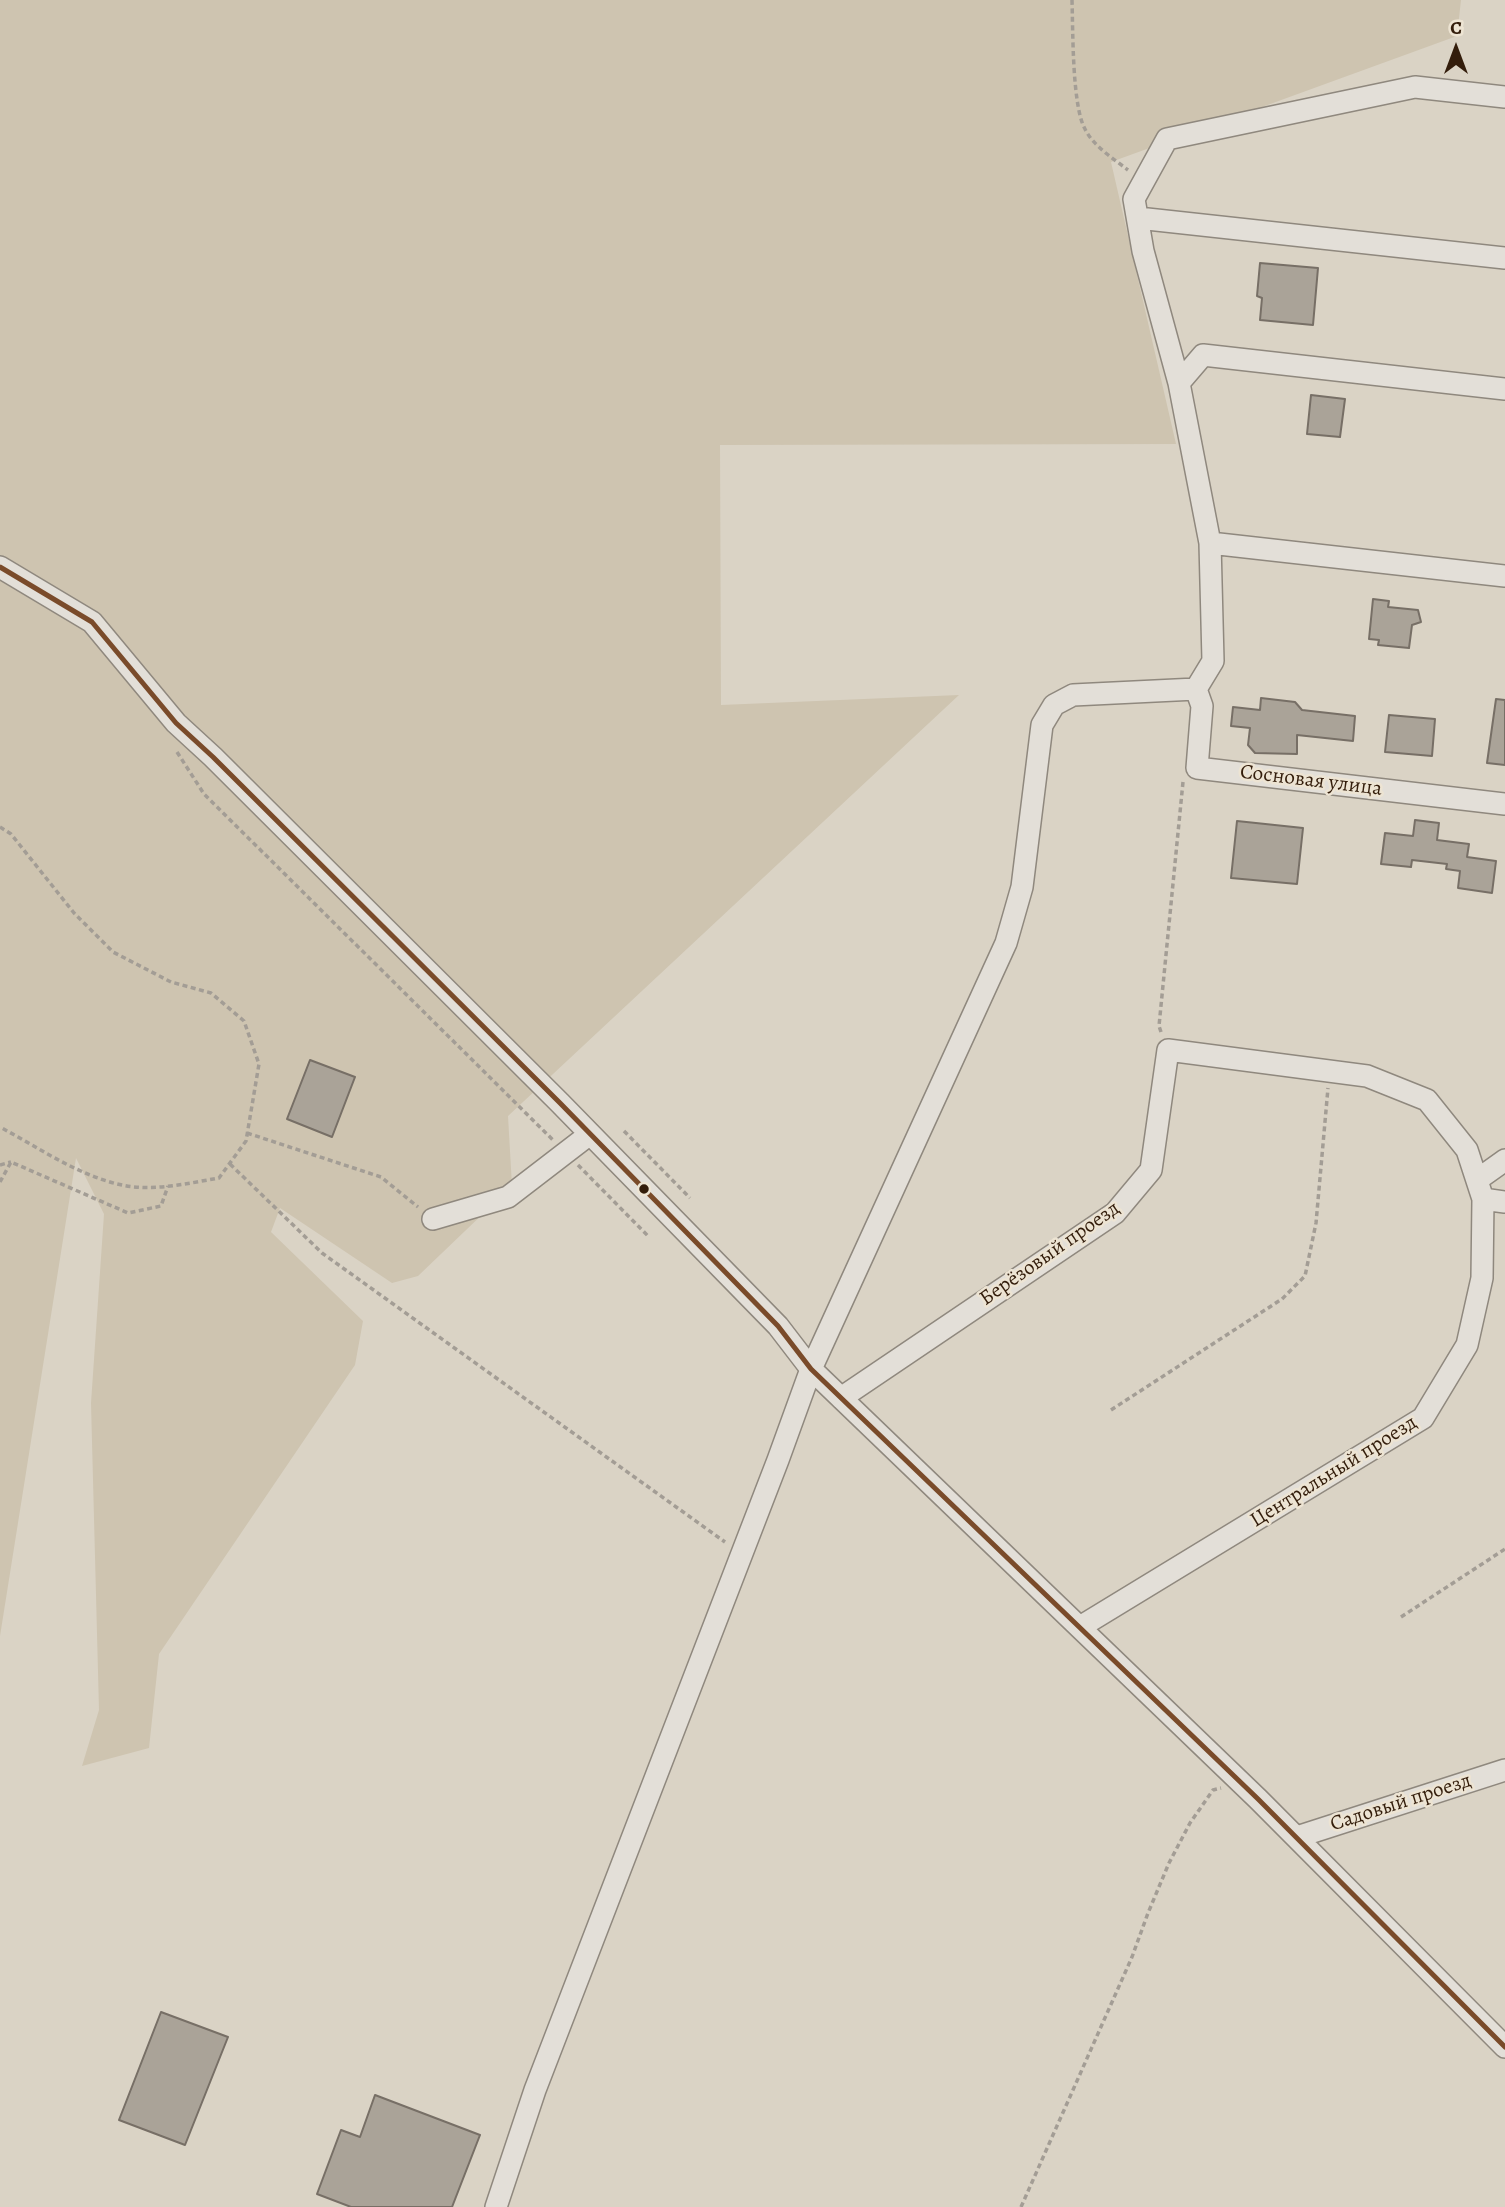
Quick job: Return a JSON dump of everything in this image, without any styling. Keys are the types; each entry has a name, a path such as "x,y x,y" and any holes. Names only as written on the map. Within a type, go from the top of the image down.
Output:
{"street":[{"path":"1196,689 1213,661 1210,543 1180,383 1143,251 1135,199 1142,182 1167,139 1415,87 1505,97"},
{"path":"1138,218 1505,258"},
{"path":"1180,383 1203,355 1505,388"},
{"path":"1210,543 1505,576"},
{"path":"0,567 92,622 176,723 223,766 590,1134 778,1326 811,1369 1236,1777 1505,2047"},
{"path":"1196,689 1202,706 1197,768"},
{"path":"496,2207 536,2090 811,1369 1006,943 1022,887 1042,725 1054,705 1073,695 1196,689"},
{"name":"Сосновая улица","path":"1197,768 1505,804"},
{"name":"Центральный проезд","path":"1080,1627 1423,1418 1467,1345 1482,1278 1480,1189 1467,1150 1427,1100 1367,1076 1168,1050"},
{"name":"Берёзовый проезд","path":"841,1398 1115,1213 1150,1170 1168,1050"},
{"path":"433,1219 508,1197 590,1134"},
{"path":"1505,1160 1480,1189 1505,1202"},
{"name":"Садовый проезд","path":"1300,1841 1505,1770"},
{"path":"1300,1841 1348,1837"}],"path":[{"path":"1072,0 1077,102 1085,130 1102,149 1142,182"},
{"path":"174,747 204,794 648,1236"},
{"path":"1168,1050 1159,1026 1184,778 1197,768"},
{"path":"0,827 11,834 74,913 113,952 171,982 211,993 244,1021 259,1064 246,1141 219,1178 168,1186 125,1186 95,1177 0,1128"},
{"path":"1111,1410 1282,1299 1305,1276 1316,1223 1329,1072"},
{"path":"624,1131 690,1198"},
{"path":"247,1133 381,1177 433,1219"},
{"path":"0,1165 11,1163 128,1213 161,1206 168,1186"},
{"path":"0,1182 11,1163"},
{"path":"230,1164 321,1253 742,1554"},
{"path":"1401,1617 1505,1549"},
{"path":"1021,2207 1180,1843 1213,1790 1231,1786 1236,1777"}],"shaded area":[{"path":"0,0 1461,0 1457,36 1111,162 1176,444 720,445 721,705 959,695 508,1116 512,1186 418,1276 392,1283 280,1208 271,1232 363,1321 355,1365 159,1654 149,1748 82,1766 99,1710 91,1403 104,1214 76,1158 0,1636"}],"building":[{"path":"1260,263 1318,268 1313,325 1260,320 1262,298 1257,296"},
{"path":"1311,395 1345,399 1340,437 1307,434"},
{"path":"1373,599 1389,601 1388,607 1418,610 1421,622 1412,625 1409,648 1378,645 1379,640 1369,639"},
{"path":"1261,698 1295,702 1302,710 1355,716 1353,741 1297,735 1297,754 1255,753 1248,745 1250,728 1231,726 1233,707 1260,710"},
{"path":"1496,699 1505,700 1505,765 1487,763"},
{"path":"1389,715 1435,719 1432,756 1385,752"},
{"path":"1415,820 1439,823 1437,840 1469,844 1467,857 1496,861 1492,893 1458,888 1460,871 1446,869 1447,864 1412,860 1411,867 1381,864 1385,833 1413,836"},
{"path":"1237,821 1303,828 1297,884 1231,878"},
{"path":"310,1060 355,1077 332,1137 287,1119"},
{"path":"161,2012 228,2037 185,2145 119,2120"},
{"path":"375,2095 480,2135 452,2207 351,2207 317,2194 341,2130 360,2137"}],"transit line":[{"path":"0,567 92,622 176,723 560,1103 778,1326 811,1369 1258,1799 1505,2047"}]}
